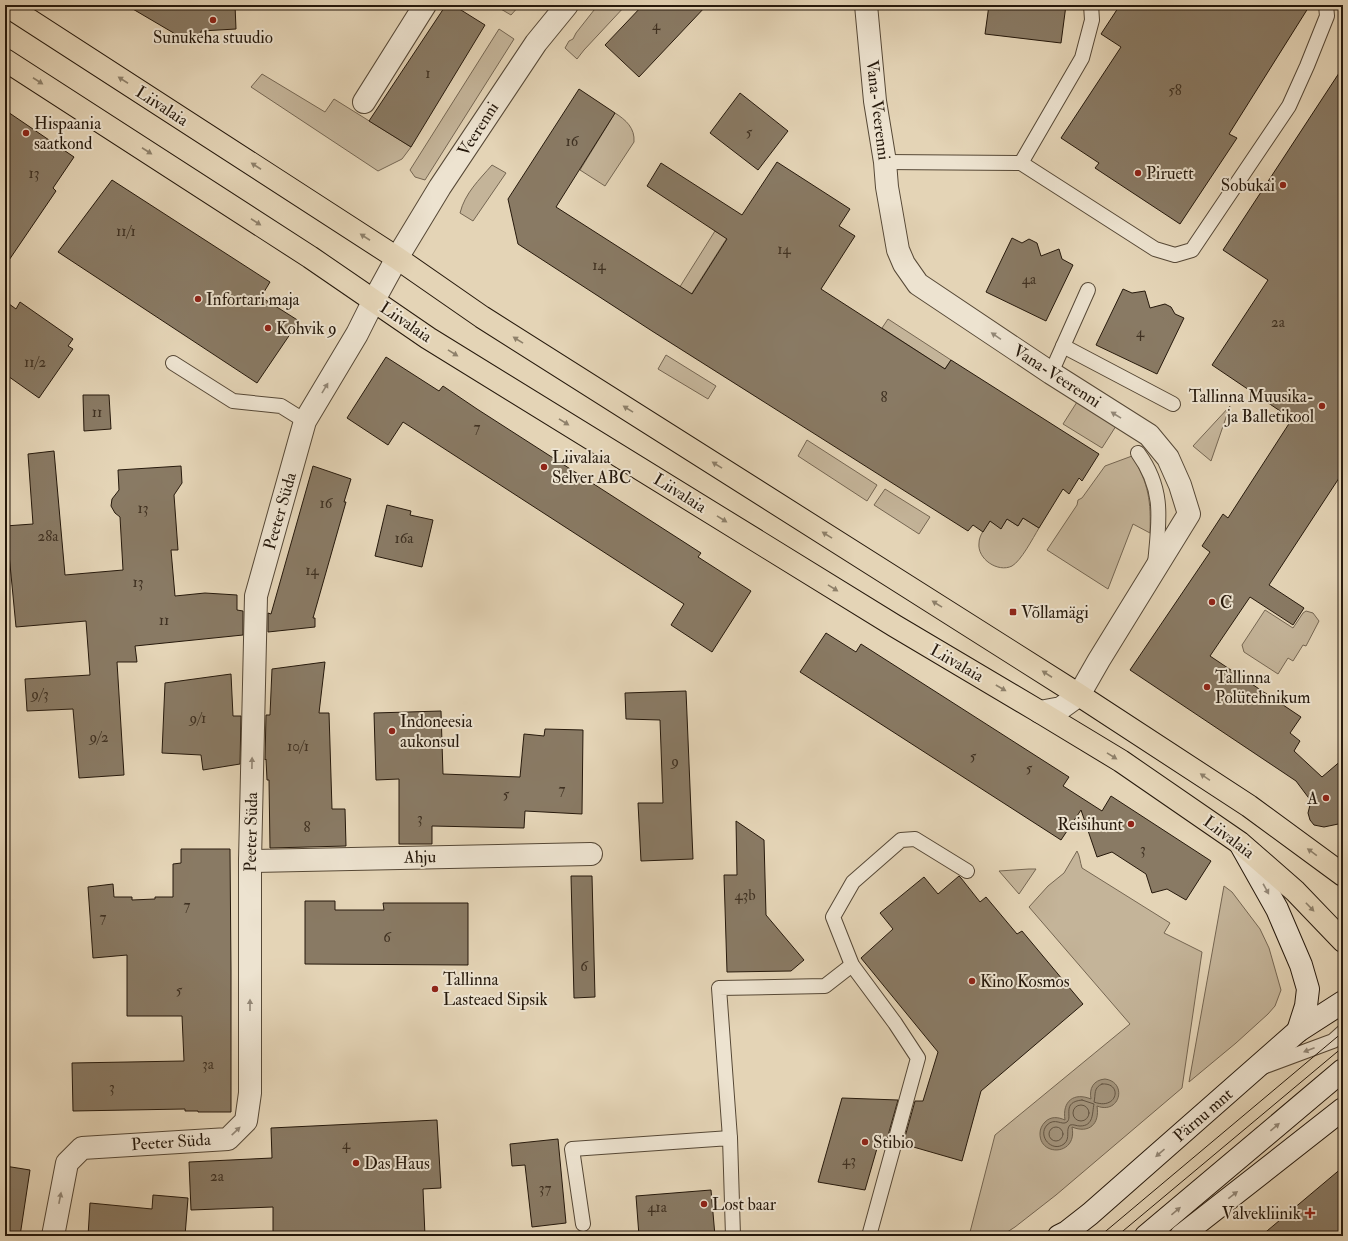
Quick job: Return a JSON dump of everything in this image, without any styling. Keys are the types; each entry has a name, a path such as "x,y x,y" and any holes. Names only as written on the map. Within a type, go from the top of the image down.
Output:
{"main road":[{"name":"Liivalaia","path":"6,5 397,258 482,317 1079,695 1249,806 1343,876"},
{"name":"Liivalaia","path":"5,60 297,248 435,342 881,618 1040,712 1133,770 1240,843 1295,891 1343,941"}],"street":[{"path":"364,102 424,5"},
{"name":"Veerenni","path":"374,300 397,258 440,187 536,43 567,5"},
{"name":"Vana-Veerenni","path":"866,5 875,101 885,162 887,187 898,250 904,264 918,284 1051,373 1149,435 1168,458 1180,485 1189,514 1079,695 1061,708 1040,712"},
{"name":"Peeter Süda","path":"53,1236 67,1163 82,1148 228,1139 246,1121 250,1093 250,861 256,596 305,422 357,334 374,300"},
{"path":"1240,843 1277,909 1301,965 1308,989 1306,1006 1298,1031"},
{"name":"Ahju","path":"250,861 591,854"},
{"name":"Pärnu mnt","path":"1063,1235 1090,1214 1298,1031 1343,1002"},
{"path":"1146,1236 1343,1070"},
{"path":"1181,1236 1343,1108"}],"lane":[{"path":"1021,163 1082,58 1092,20 1091,5"},
{"path":"885,162 1021,163 1155,249 1175,255 1192,250 1289,106 1327,16 1326,5"},
{"path":"1051,373 1088,290"},
{"path":"1063,346 1173,404"},
{"path":"173,363 232,401 281,406 305,422"},
{"path":"1138,453 1145,462 1152,476 1158,494 1160,514 1155,568"},
{"path":"869,1236 918,1058 895,1023 852,965 833,917 853,882 901,840 915,839 967,871"},
{"path":"733,1236 730,1138 719,988 825,986 852,965"},
{"path":"1252,1071 1333,1041 1343,1032"},
{"path":"583,1224 572,1149 730,1138"}],"shaded area":[{"path":"494,5 520,5 511,15"},
{"path":"598,5 626,5 577,59 565,48"},
{"path":"499,29 514,39 425,180 415,177 410,170"},
{"path":"262,74 325,112 334,99 411,147 402,159 378,171 251,87"},
{"path":"615,113 629,125 633,133 634,142 605,186 580,170"},
{"path":"492,165 506,173 473,221 460,213 462,206 473,187"},
{"path":"715,231 727,238 687,301 676,293"},
{"path":"888,319 951,360 945,369 882,328"},
{"path":"666,355 716,386 708,399 658,369"},
{"path":"1077,402 1116,426 1102,448 1063,424"},
{"path":"1230,406 1211,461 1193,446"},
{"path":"807,440 877,485 867,501 798,456"},
{"path":"1132,456 1142,475 1148,493 1150,533 1133,524 1108,589 1047,550 1077,505 1078,500 1082,498 1105,466"},
{"path":"885,489 930,517 919,534 874,505"},
{"path":"1023,518 1039,528 1023,554 1015,563 1012,566 1001,568 985,559 979,549 979,540 981,534 990,521 1001,528 1007,519 1018,526"},
{"path":"1265,610 1293,628 1306,611 1313,613 1319,621 1306,646 1303,645 1293,661 1288,658 1278,674 1244,652 1242,645"},
{"path":"1077,851 1082,868 1170,923 1164,933 1202,952 1182,1088 1056,1195 1015,1227 1001,1236 969,1236 995,1135 1130,1024 1029,907 1048,886 1064,873"},
{"path":"1036,869 1019,894 999,871"},
{"path":"1224,886 1232,892 1260,929 1269,948 1281,990 1275,1006 1268,1014 1189,1082"}],"water":[{"path":"1105,1079 1112,1081 1117,1086 1119,1091 1116,1102 1105,1108 1097,1106 1097,1118 1092,1126 1084,1129 1072,1127 1072,1137 1069,1144 1064,1148 1058,1150 1045,1146 1041,1141 1040,1133 1044,1123 1052,1118 1065,1120 1065,1108 1067,1103 1070,1100 1079,1097 1091,1099 1091,1089 1095,1083"}],"building":[{"path":"126,5 235,5 236,29 201,31 201,34 177,35"},
{"path":"446,5 453,5 485,25 411,147 369,121"},
{"path":"643,5 707,5 639,77 605,45"},
{"path":"989,5 1066,5 1061,43 985,34"},
{"path":"1120,5 1310,5 1229,134 1237,138 1180,224 1095,168 1099,163 1061,138 1121,47 1101,34"},
{"path":"1343,67 1343,472 1269,585 1304,608 1293,625 1250,597 1210,656 1301,717 1290,733 1300,741 1294,751 1322,777 1343,759 1343,823 1324,827 1314,825 1310,820 1308,813 1311,801 1296,781 1130,670 1210,552 1202,546 1223,514 1228,518 1292,419 1212,365 1268,280 1223,250"},
{"path":"579,89 615,113 556,207 692,294 727,239 647,186 661,163 742,215 777,162 850,209 839,226 855,236 821,289 945,369 951,360 1099,454 1082,481 1079,478 1069,494 1063,489 1039,528 1023,518 1018,526 1007,519 1001,529 990,521 983,532 973,525 968,531 652,331 518,244 508,199"},
{"path":"740,93 788,131 758,170 710,133"},
{"path":"5,110 74,157 53,188 56,191 5,266"},
{"name":"Infortari maja","path":"112,180 270,282 261,297 299,321 257,383 58,252"},
{"path":"1012,238 1022,243 1029,239 1037,243 1041,256 1059,249 1062,259 1073,265 1046,321 986,292"},
{"path":"1123,289 1132,293 1145,291 1150,308 1165,304 1171,307 1175,314 1184,318 1157,374 1096,345"},
{"path":"5,301 16,309 20,302 73,339 68,346 73,349 39,398 5,374"},
{"path":"386,357 439,391 443,386 701,553 698,557 751,591 712,652 671,625 684,604 403,422 388,445 347,418"},
{"path":"83,395 109,395 111,429 84,431"},
{"path":"54,451 65,575 123,570 120,517 115,513 111,506 112,499 119,490 118,470 181,466 182,483 174,495 178,550 171,550 175,596 205,593 237,595 237,610 243,611 243,635 135,646 137,662 117,662 124,775 79,778 73,709 27,711 25,679 90,675 86,621 16,627 9,554 5,555 5,526 33,524 28,454"},
{"path":"313,466 351,479 344,502 346,502 313,618 315,618 315,627 268,632 268,613 271,614"},
{"path":"387,505 411,511 410,515 433,520 422,567 375,556"},
{"path":"826,633 856,652 861,644 1069,777 1063,786 1102,811 1111,796 1211,861 1186,900 1167,889 1152,893 1146,874 1112,852 1097,857 1081,810 1061,840 800,672"},
{"path":"325,662 319,713 329,713 332,809 345,809 346,846 270,848 269,780 267,780 266,759 265,760 266,715 270,715 272,669"},
{"path":"231,674 233,716 241,716 240,764 203,770 201,755 162,753 165,683"},
{"path":"686,691 693,859 641,861 638,803 663,803 660,720 626,719 625,693"},
{"path":"441,711 443,774 520,777 524,734 544,736 545,729 583,730 582,814 525,811 524,828 432,826 432,844 399,844 399,779 376,780 374,713"},
{"path":"736,821 764,840 766,915 804,960 791,971 727,972 724,875 737,875"},
{"path":"181,849 230,849 231,1112 198,1112 185,1111 185,1109 73,1111 72,1063 184,1061 182,1016 127,1016 127,955 93,958 88,887 113,884 114,897 132,897 132,900 155,899 155,897 173,897 173,864 181,863"},
{"path":"571,876 592,876 595,997 574,998"},
{"name":"Kino Kosmos","path":"959,876 980,902 986,897 1017,934 1022,931 1083,1004 981,1091 962,1161 903,1144 915,1101 923,1101 938,1052 861,958 893,929 880,913 924,877 938,894"},
{"path":"305,901 335,901 335,910 384,910 383,903 468,903 468,965 305,964"},
{"path":"842,1098 898,1100 887,1139 880,1138 865,1190 818,1182"},
{"name":"Das Haus","path":"437,1120 441,1188 423,1189 425,1236 273,1236 273,1207 191,1210 189,1162 272,1158 271,1128"},
{"path":"558,1139 566,1223 532,1227 525,1165 512,1166 510,1144"},
{"path":"5,1166 30,1170 20,1236 5,1236"},
{"path":"1343,1167 1343,1228 1334,1236 1261,1236"},
{"path":"711,1190 715,1236 639,1236 636,1196"},
{"path":"153,1195 188,1198 185,1236 88,1236 90,1203 152,1209"}],"tram line":[{"path":"1100,1236 1343,1032"},
{"path":"1117,1236 1343,1047"}],"place":[{"name":"Sunukeha stuudio","path":"213,20"},
{"name":"Hispaania saatkond","path":"26,133"},
{"name":"Piruett","path":"1138,173"},
{"name":"Sobukai","path":"1283,185"},
{"name":"Infortari maja","path":"198,299"},
{"name":"Kohvik 9","path":"268,328"},
{"name":"Tallinna Muusika- ja Balletikool","path":"1322,406"},
{"name":"Liivalaia Selver ABC","path":"544,467"},
{"name":"C","path":"1212,602"},
{"name":"Võllamägi","path":"1013,612"},
{"name":"Tallinna Polütehnikum","path":"1207,687"},
{"name":"Indoneesia aukonsul","path":"392,731"},
{"name":"A","path":"1326,798"},
{"name":"Reisihunt","path":"1131,824"},
{"name":"Kino Kosmos","path":"972,981"},
{"name":"Tallinna Lasteaed Sipsik","path":"435,989"},
{"name":"Stibio","path":"865,1142"},
{"name":"Das Haus","path":"356,1163"},
{"name":"Lost baar","path":"704,1204"},
{"name":"Valvekliinik","path":"1310,1213"}]}
